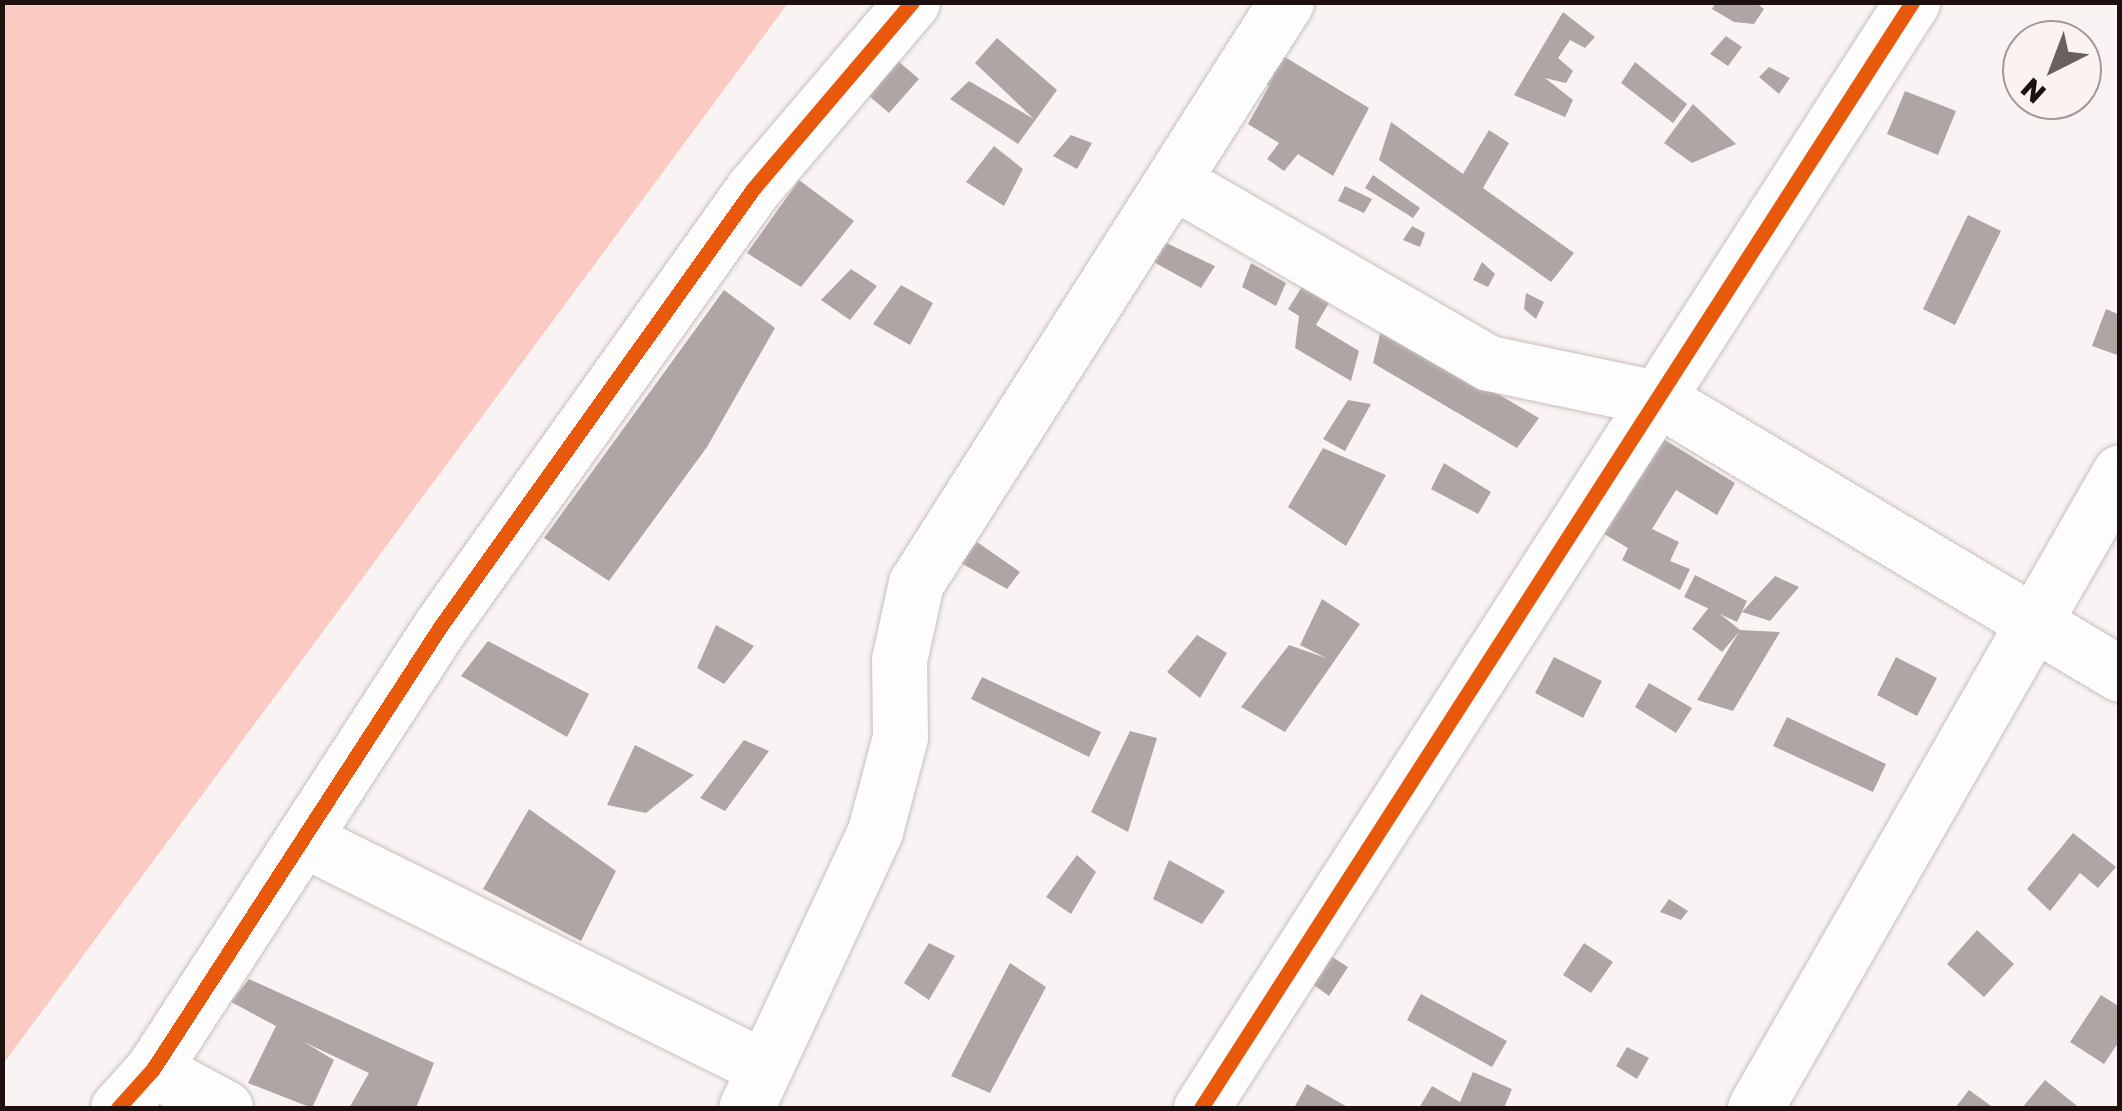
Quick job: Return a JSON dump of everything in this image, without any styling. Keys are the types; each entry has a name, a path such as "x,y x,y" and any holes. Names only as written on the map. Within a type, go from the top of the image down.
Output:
{"street":[{"path":"225,1108 136,1089 305,840 440,627 753,190 912,2"},
{"path":"305,840 752,1087 875,831 900,737 899,660 916,584 1286,2"},
{"path":"1217,1102 1658,398 1912,2"},
{"path":"1174,182 1489,363 1658,398 2120,674"},
{"path":"1756,1108 2120,472"}],"shaded area":[{"path":"2,3 788,3 3,1064"}],"building":[{"path":"1716,2 1755,2 1764,9 1754,24 1734,22 1712,9"},
{"path":"1563,12 1595,37 1585,48 1570,40 1558,58 1573,71 1566,83 1545,78 1573,100 1565,117 1514,95"},
{"path":"1726,36 1742,47 1728,66 1710,54"},
{"path":"997,38 1057,90 1018,144 950,99 969,81 1034,119 975,63"},
{"path":"1270,48 1369,108 1333,176 1298,154 1284,171 1267,159 1279,143 1248,124 1269,86 1253,75"},
{"path":"891,55 919,79 889,113 862,90"},
{"path":"1635,62 1687,104 1673,123 1621,83"},
{"path":"1769,67 1790,78 1779,94 1759,77"},
{"path":"1905,91 1956,111 1938,155 1887,134"},
{"path":"1693,104 1736,144 1692,163 1664,143"},
{"path":"1391,122 1463,174 1489,130 1509,143 1483,188 1574,253 1551,282 1379,160"},
{"path":"1071,135 1092,143 1077,169 1053,156"},
{"path":"994,146 1023,169 1004,206 966,182"},
{"path":"1373,175 1420,208 1413,218 1365,188"},
{"path":"799,180 854,221 801,287 747,253"},
{"path":"1345,186 1372,199 1364,213 1338,201"},
{"path":"1968,215 2001,231 1955,325 1923,309"},
{"path":"1412,226 1425,233 1420,247 1403,240"},
{"path":"1162,241 1215,266 1201,288 1150,260"},
{"path":"1482,262 1495,274 1488,287 1473,280"},
{"path":"1251,263 1286,283 1276,306 1242,287"},
{"path":"851,269 877,286 850,320 821,300"},
{"path":"1313,269 1341,282 1316,325 1359,351 1351,381 1295,348 1299,316 1288,309"},
{"path":"901,285 933,303 910,345 873,324"},
{"path":"724,290 775,328 707,447 609,581 544,538"},
{"path":"1526,293 1544,302 1536,319 1524,309"},
{"path":"2106,309 2120,315 2120,356 2092,346"},
{"path":"1382,326 1539,418 1517,448 1373,363"},
{"path":"1348,400 1371,404 1345,451 1323,439"},
{"path":"1652,432 1735,483 1717,515 1676,490 1652,529 1679,542 1670,561 1690,569 1680,590 1622,560 1628,548 1594,528"},
{"path":"1323,448 1386,475 1346,546 1288,507"},
{"path":"1444,463 1491,492 1478,514 1431,489"},
{"path":"977,542 1020,572 1007,589 961,563"},
{"path":"1695,575 1747,601 1737,622 1684,597"},
{"path":"1775,576 1799,587 1770,621 1742,612"},
{"path":"1322,599 1360,624 1285,732 1241,707 1289,645 1326,658 1300,645"},
{"path":"1710,606 1740,630 1780,632 1733,711 1697,700 1739,632 1722,652 1692,629"},
{"path":"716,625 754,646 724,684 697,668"},
{"path":"1197,635 1227,653 1200,698 1167,672"},
{"path":"488,641 589,694 567,737 461,676"},
{"path":"1554,657 1602,681 1583,718 1535,693"},
{"path":"1896,657 1937,678 1917,716 1877,695"},
{"path":"982,677 1101,732 1089,757 971,699"},
{"path":"1649,683 1692,708 1676,733 1635,707"},
{"path":"1787,717 1886,764 1873,792 1773,746"},
{"path":"1130,731 1157,738 1128,832 1091,812"},
{"path":"744,740 769,751 725,811 700,798"},
{"path":"635,745 694,775 646,813 607,805"},
{"path":"529,809 616,871 581,941 483,889"},
{"path":"2073,833 2116,867 2098,888 2080,873 2050,911 2027,889"},
{"path":"1077,855 1096,872 1071,914 1046,897"},
{"path":"1169,860 1225,891 1202,924 1153,899"},
{"path":"1669,899 1688,911 1681,920 1660,912"},
{"path":"1977,930 2014,964 1984,997 1947,964"},
{"path":"929,943 955,956 929,1000 904,983"},
{"path":"1584,943 1613,962 1591,993 1563,975"},
{"path":"1329,955 1348,967 1329,996 1311,983"},
{"path":"1010,963 1046,987 990,1093 951,1076"},
{"path":"249,979 434,1063 416,1108 349,1108 369,1073 304,1042 334,1060 312,1108 248,1083 276,1026 231,1002"},
{"path":"1421,994 1507,1041 1492,1067 1407,1020"},
{"path":"2101,995 2120,1007 2120,1040 2104,1064 2070,1042"},
{"path":"1627,1047 1649,1058 1637,1079 1616,1066"},
{"path":"1473,1072 1512,1089 1504,1108 1419,1108 1432,1086 1460,1102"},
{"path":"2045,1080 2077,1106 2022,1108"},
{"path":"1307,1084 1349,1108 1294,1108"},
{"path":"1969,1090 1994,1108 1955,1108"}],"cycle path":[{"path":"118,1108 153,1069 440,627 753,189 912,2"},
{"path":"1201,1108 1912,2"}]}
